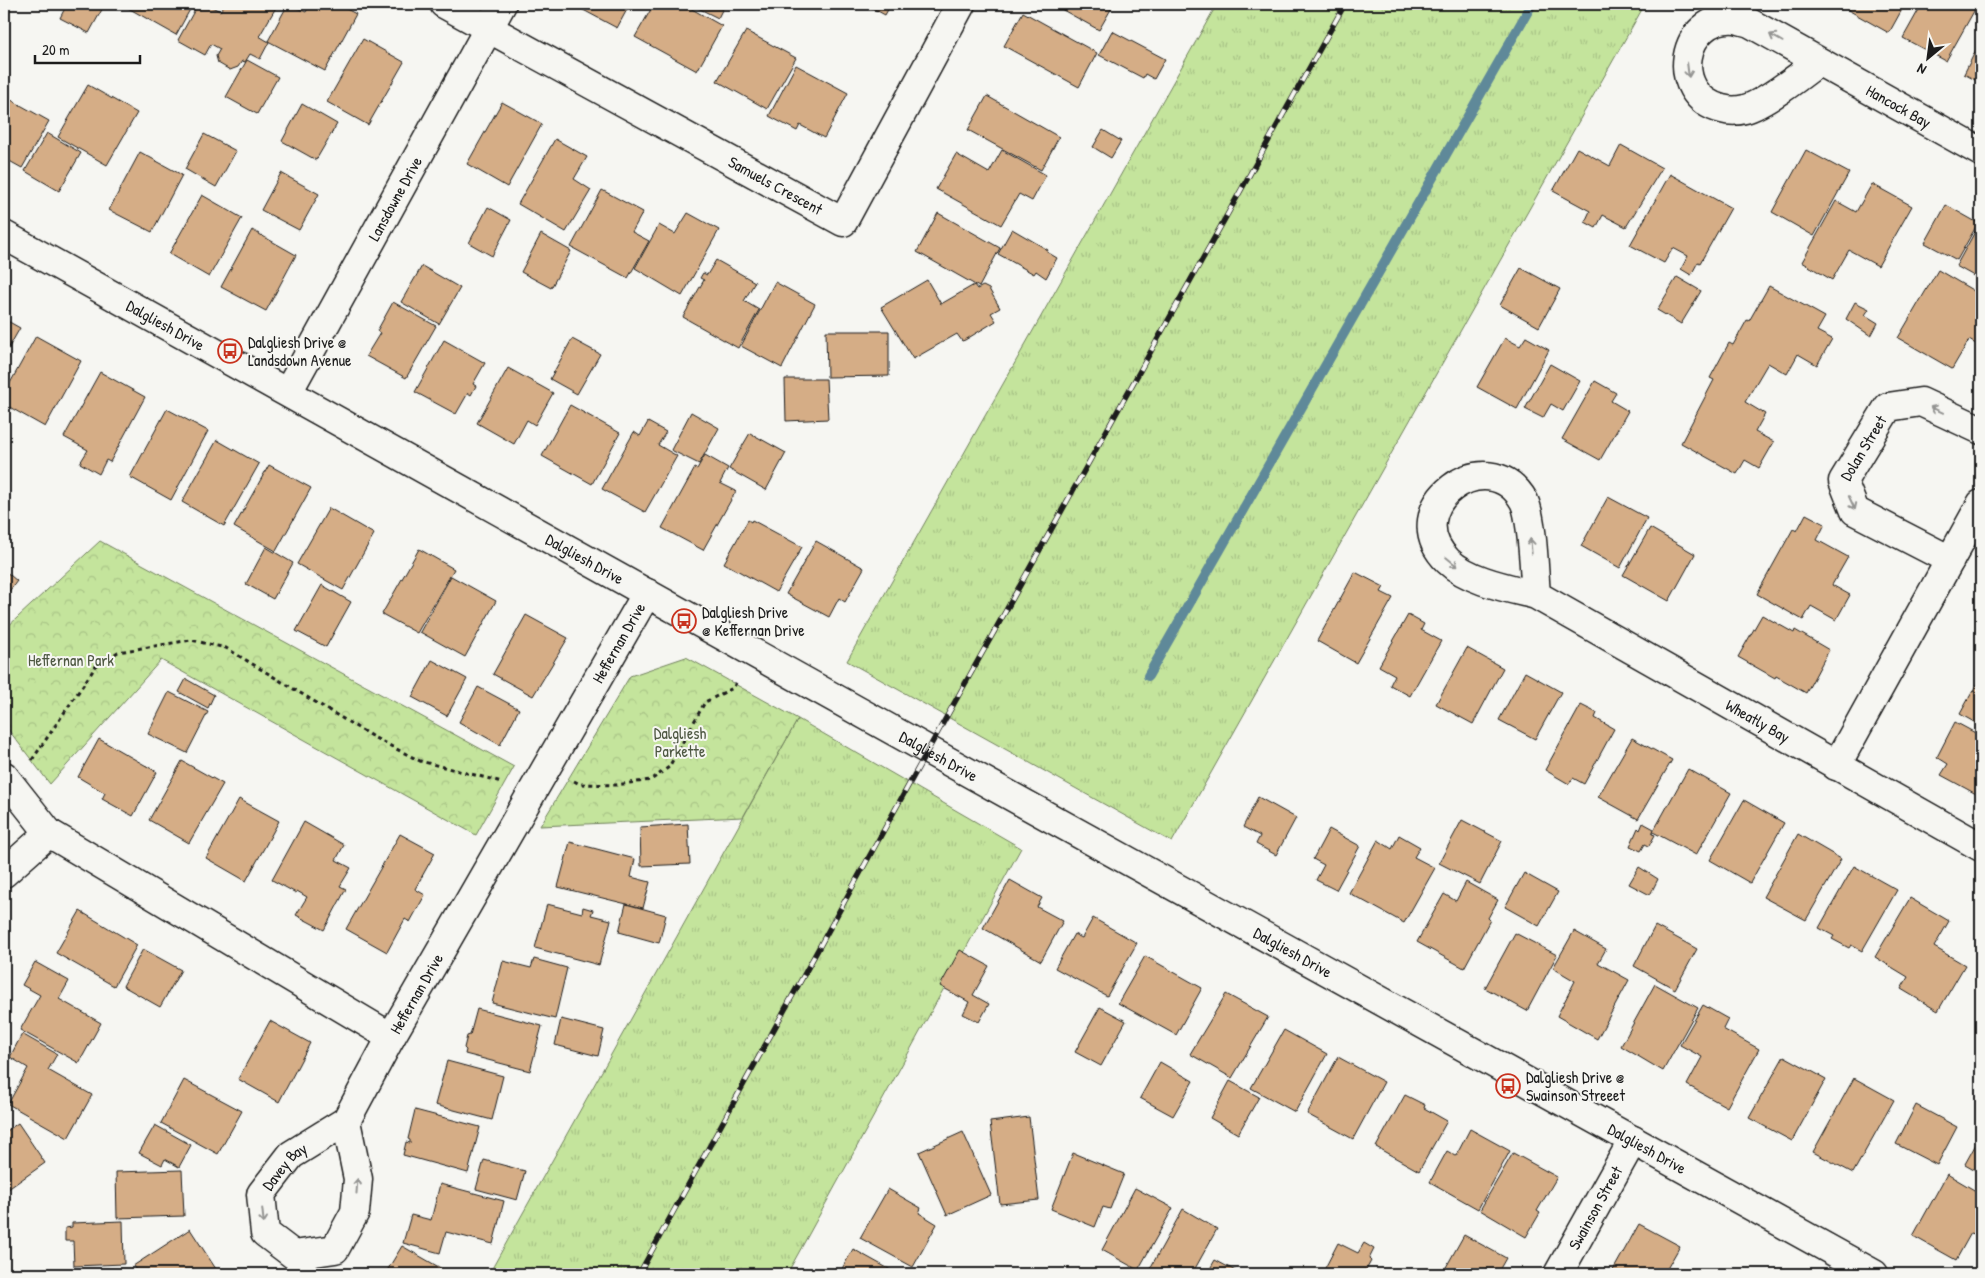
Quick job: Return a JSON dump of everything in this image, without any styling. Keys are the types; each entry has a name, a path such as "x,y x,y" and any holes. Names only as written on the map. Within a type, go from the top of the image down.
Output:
{"street":[{"path":"444,4 489,29"},
{"name":"Lansdowne Drive","path":"288,392 502,4"},
{"name":"Samuels Crescent","path":"489,29 843,222 961,4"},
{"name":"Hancock Bay","path":"1818,62 1981,152"},
{"name":"Dalgliesh Drive","path":"4,235 1874,1274"},
{"name":"Dolan Street","path":"1950,560 1856,511 1843,481 1888,406 1920,402 1981,430"},
{"name":"Wheatly Bay","path":"1536,595 1529,515 1524,501 1514,489 1501,481 1487,477 1471,477 1457,483 1445,493 1437,505 1432,520 1434,535 1439,549 1449,561 1486,582 1536,595 1981,847"},
{"path":"1836,766 1981,504"},
{"name":"Heffernan Drive","path":"8,781 49,833 391,1037 647,593"},
{"path":"4,873 49,833"},
{"name":"Davey Bay","path":"346,1121 358,1180 355,1212 335,1249 294,1255 265,1233 261,1194 292,1155 346,1121 391,1037"},
{"name":"Swainson Street","path":"1558,1274 1633,1140"}],"path":[{"path":"8,781 34,758 96,666 118,652 191,640 226,648 373,737 420,761 514,785 532,794"},
{"path":"547,768 580,784 616,785 651,780 669,767 705,702 733,688 753,652"}],"green space":[{"path":"1217,4 1645,4 1172,842 847,661"},
{"name":"Heffernan Park","path":"100,541 514,767 476,835 161,660 50,784 4,724 4,630"},
{"name":"Dalgliesh Parkette","path":"686,657 798,719 743,817 540,826 630,676"},
{"path":"798,719 1021,848 787,1274 489,1274"}],"building":[{"path":"67,4 105,4 89,33 60,18"},
{"path":"121,4 193,4 176,35"},
{"path":"198,4 206,4 220,11 225,4 278,4 259,36 269,42 260,59 250,54 245,62 242,61 238,67 230,70 218,63 216,56 220,49 211,44 205,55 178,40"},
{"path":"288,4 306,12 310,4 337,4 356,14 325,71 268,41"},
{"path":"572,4 630,4 617,28"},
{"path":"654,4 683,4 722,26 697,71 635,37"},
{"path":"701,4 725,4 718,18 698,8"},
{"path":"865,4 891,4 885,15"},
{"path":"1052,4 1114,4 1099,30"},
{"path":"1852,4 1905,4 1889,33 1848,10"},
{"path":"1922,4 1978,4 1946,61 1903,38"},
{"path":"1023,12 1097,53 1079,87 1004,46"},
{"path":"746,31 796,58 767,109 717,81"},
{"path":"1112,31 1165,59 1154,79 1145,74 1143,78 1099,55"},
{"path":"363,39 404,62 368,125 327,102"},
{"path":"1981,40 1981,83 1964,74"},
{"path":"247,60 278,77 257,114 226,97"},
{"path":"796,65 848,93 824,138 800,125 797,131 769,116"},
{"path":"88,85 137,113 107,165 58,137"},
{"path":"4,96 49,121 22,168 4,158"},
{"path":"987,96 1059,137 1041,170 968,130"},
{"path":"502,102 542,124 507,187 467,164"},
{"path":"302,104 337,124 316,160 282,141"},
{"path":"1103,130 1121,141 1111,158 1093,147"},
{"path":"47,133 81,153 59,191 25,171"},
{"path":"204,134 236,151 216,187 185,169"},
{"path":"555,139 587,157 574,179 591,190 566,232 518,204"},
{"path":"1621,145 1662,168 1626,227 1603,215 1596,228 1585,222 1590,211 1553,191 1577,148 1610,166"},
{"path":"1002,150 1046,175 1032,201 1019,194 1001,225 936,189 956,154 989,173"},
{"path":"1806,150 1849,173 1814,236 1772,212"},
{"path":"140,152 182,175 152,232 109,210"},
{"path":"281,173 319,194 299,230 261,210"},
{"path":"1670,174 1731,208 1700,263 1698,262 1691,275 1681,269 1688,256 1673,248 1664,263 1630,245"},
{"path":"1872,184 1912,206 1878,266 1849,250 1832,280 1802,262 1836,201 1856,212"},
{"path":"602,190 643,212 632,232 649,241 628,278 571,247"},
{"path":"202,195 242,218 209,277 169,254"},
{"path":"1946,205 1978,223 1957,260 1925,243"},
{"path":"488,207 511,220 492,256 469,243"},
{"path":"688,213 719,230 682,296 635,268 659,225 675,234"},
{"path":"938,213 1000,248 979,287 917,252"},
{"path":"1981,221 1981,280 1956,266"},
{"path":"1012,229 1048,250 1047,252 1057,258 1046,278 1036,271 1034,274 998,254"},
{"path":"252,230 296,255 266,311 221,287"},
{"path":"541,234 571,251 551,288 521,272"},
{"path":"716,260 755,282 744,301 759,310 738,348 683,317 704,280 700,278 703,273 707,275"},
{"path":"422,266 460,288 439,324 401,302"},
{"path":"1521,268 1560,289 1539,327 1500,305"},
{"path":"1938,270 1981,295 1981,301 1976,310 1981,313 1981,347 1969,340 1952,369 1898,338"},
{"path":"1677,277 1701,291 1681,324 1657,310"},
{"path":"927,280 941,304 974,285 977,289 983,286 989,289 1000,308 991,313 996,321 962,341 957,334 913,359 881,307"},
{"path":"775,282 815,304 782,368 741,346"},
{"path":"1769,286 1825,317 1817,331 1832,339 1817,365 1798,354 1787,374 1768,363 1745,402 1765,414 1755,432 1774,442 1759,468 1745,460 1737,474 1681,443 1714,380 1710,378 1729,343 1733,345"},
{"path":"393,302 436,326 406,378 366,356 380,333 377,331"},
{"path":"1855,302 1869,309 1865,315 1878,323 1871,336 1846,319"},
{"path":"4,319 20,328 4,356"},
{"path":"826,331 889,331 889,376 827,377"},
{"path":"36,336 81,361 45,427 4,404 4,394"},
{"path":"1526,337 1549,350 1517,409 1477,387 1505,338 1520,346"},
{"path":"572,339 600,354 577,394 550,379"},
{"path":"444,340 485,363 473,384 476,386 471,395 468,393 456,414 415,392"},
{"path":"1550,364 1580,381 1563,411 1551,404 1543,418 1525,409"},
{"path":"508,368 553,393 535,425 527,420 514,444 477,423"},
{"path":"100,372 145,397 110,462 106,460 99,474 80,463 88,450 64,437"},
{"path":"785,379 826,379 828,419 786,421"},
{"path":"1595,381 1616,393 1611,401 1628,411 1600,460 1562,439"},
{"path":"570,405 620,433 592,484 542,456"},
{"path":"167,409 208,431 171,500 130,477"},
{"path":"691,412 719,428 699,464 671,450"},
{"path":"648,422 666,432 658,445 677,456 645,512 602,489 634,432 640,436"},
{"path":"750,433 786,453 766,490 729,469"},
{"path":"217,440 259,464 224,526 182,502"},
{"path":"705,455 728,468 720,483 736,491 703,550 662,528 695,468 697,469"},
{"path":"269,465 311,488 276,551 234,527"},
{"path":"1608,497 1647,518 1620,568 1581,546"},
{"path":"329,508 374,534 343,590 297,564"},
{"path":"1806,514 1825,524 1817,540 1848,557 1832,585 1850,595 1836,620 1811,606 1803,620 1757,594 1793,529 1797,531"},
{"path":"748,520 751,522 752,520 802,547 776,592 724,563"},
{"path":"1650,528 1695,554 1669,601 1623,575"},
{"path":"816,541 864,568 845,602 839,598 829,617 786,594"},
{"path":"266,547 293,563 273,599 246,584"},
{"path":"419,549 454,569 417,633 382,614"},
{"path":"4,570 17,581 4,598"},
{"path":"1355,572 1384,587 1381,592 1393,598 1356,663 1317,641"},
{"path":"451,576 496,601 465,657 420,632"},
{"path":"322,585 351,602 326,647 296,631"},
{"path":"526,615 568,638 533,696 493,674"},
{"path":"1408,615 1424,624 1421,630 1441,641 1410,696 1390,685 1395,675 1379,666"},
{"path":"1762,615 1794,633 1795,630 1829,650 1806,693 1738,657"},
{"path":"1467,648 1503,668 1473,724 1436,704"},
{"path":"432,660 467,679 447,716 412,697"},
{"path":"1525,672 1561,692 1535,739 1499,720"},
{"path":"186,679 214,695 208,708 179,692"},
{"path":"1981,679 1981,726 1960,714"},
{"path":"478,687 519,709 500,745 459,722"},
{"path":"169,692 208,712 187,753 148,734"},
{"path":"1581,705 1597,713 1595,718 1614,729 1584,784 1573,778 1569,784 1545,770"},
{"path":"1955,722 1981,736 1981,789 1978,795 1941,775 1948,764 1937,757"},
{"path":"1632,738 1672,760 1638,819 1598,797"},
{"path":"99,739 157,772 133,816 102,799 105,793 78,777"},
{"path":"182,761 223,784 189,843 149,820"},
{"path":"1688,769 1731,793 1696,855 1653,832"},
{"path":"1258,797 1296,818 1276,855 1256,844 1260,836 1243,827"},
{"path":"239,799 279,821 246,881 206,858"},
{"path":"1744,800 1784,823 1750,883 1710,860"},
{"path":"1462,820 1502,841 1480,884 1439,863"},
{"path":"304,822 344,845 336,860 351,868 340,886 346,889 324,930 296,915 307,897 272,880"},
{"path":"1643,823 1654,829 1652,834 1655,835 1649,846 1645,844 1641,851 1630,846 1638,828 1640,830"},
{"path":"688,824 690,864 641,866 640,827"},
{"path":"1329,829 1360,846 1336,890 1316,880 1324,865 1313,859"},
{"path":"400,834 435,853 415,889 425,895 410,922 405,919 387,952 346,929"},
{"path":"1798,834 1841,859 1806,920 1763,897"},
{"path":"1399,835 1420,847 1414,857 1435,868 1404,923 1349,893 1378,840 1392,849"},
{"path":"570,842 635,859 631,877 650,882 643,908 558,887"},
{"path":"1854,866 1897,890 1862,951 1851,945 1849,948 1832,939 1834,936 1819,928"},
{"path":"1639,867 1658,879 1650,895 1629,884"},
{"path":"1524,873 1558,892 1539,926 1505,907"},
{"path":"1010,880 1042,898 1037,907 1063,921 1041,961 983,928"},
{"path":"1466,882 1498,900 1488,918 1490,920 1464,968 1417,942 1444,894 1456,901"},
{"path":"1910,898 1949,921 1934,947 1965,965 1938,1011 1901,989 1908,977 1875,957"},
{"path":"547,904 582,913 583,907 593,910 591,915 611,920 599,965 535,948"},
{"path":"626,904 666,915 659,943 619,932"},
{"path":"80,911 137,945 114,986 56,953"},
{"path":"1093,918 1137,943 1107,996 1055,968 1074,934 1082,938"},
{"path":"1655,926 1697,949 1675,989 1634,966"},
{"path":"1574,931 1606,949 1598,963 1629,980 1597,1039 1557,1016 1575,981 1553,968"},
{"path":"1515,933 1557,955 1527,1011 1485,988"},
{"path":"143,949 181,970 160,1007 123,986"},
{"path":"960,950 989,966 973,995 989,1004 979,1022 963,1014 969,1002 940,986"},
{"path":"1145,956 1202,988 1176,1035 1118,1003"},
{"path":"534,959 567,968 555,1019 492,1003 503,961 531,968"},
{"path":"35,962 69,981 59,999 101,1023 79,1063 20,1030 40,995 22,985"},
{"path":"1655,984 1698,1008 1663,1071 1621,1046"},
{"path":"1226,994 1268,1017 1232,1078 1190,1054"},
{"path":"1703,1005 1728,1019 1723,1029 1759,1049 1727,1107 1687,1085 1702,1057 1680,1045"},
{"path":"1100,1007 1126,1021 1101,1066 1075,1052"},
{"path":"477,1009 542,1026 530,1071 465,1054 466,1050 464,1048 467,1036 470,1035"},
{"path":"561,1019 604,1030 598,1056 555,1045"},
{"path":"270,1021 310,1043 279,1102 238,1079"},
{"path":"1284,1030 1327,1054 1295,1112 1251,1088"},
{"path":"22,1034 57,1054 48,1070 92,1095 68,1138 8,1104 28,1068 10,1057"},
{"path":"1784,1056 1826,1079 1792,1141 1749,1118"},
{"path":"1338,1057 1384,1082 1353,1139 1307,1114"},
{"path":"447,1061 503,1076 492,1120 435,1105"},
{"path":"1160,1062 1193,1081 1173,1116 1140,1098"},
{"path":"1854,1078 1894,1100 1853,1173 1813,1152"},
{"path":"184,1080 242,1111 218,1154 161,1123"},
{"path":"1230,1081 1259,1097 1238,1134 1210,1118"},
{"path":"1405,1095 1425,1105 1424,1108 1447,1121 1419,1171 1376,1147"},
{"path":"1916,1105 1957,1127 1937,1165 1896,1144"},
{"path":"415,1110 480,1127 468,1173 403,1155 406,1142 410,1143 408,1139"},
{"path":"1029,1117 1039,1200 1000,1204 990,1122"},
{"path":"18,1123 45,1163 4,1192 4,1133"},
{"path":"155,1125 191,1145 179,1167 165,1159 162,1165 139,1153"},
{"path":"1470,1129 1510,1151 1478,1209 1430,1182 1447,1151 1456,1156"},
{"path":"963,1132 991,1195 947,1215 919,1152"},
{"path":"1981,1135 1981,1173 1965,1164"},
{"path":"1073,1153 1124,1174 1110,1209 1103,1207 1095,1227 1051,1209"},
{"path":"1513,1153 1557,1177 1537,1211 1540,1213 1526,1237 1480,1210"},
{"path":"484,1160 525,1171 517,1200 476,1189"},
{"path":"182,1170 184,1216 117,1218 116,1172"},
{"path":"1947,1174 1981,1194 1981,1222 1974,1234 1971,1233 1956,1260 1913,1236"},
{"path":"440,1184 504,1201 493,1244 446,1232 440,1253 403,1243 411,1215 431,1220"},
{"path":"1135,1188 1173,1208 1138,1270 1102,1250"},
{"path":"888,1189 921,1208 919,1213 937,1224 913,1267 860,1238"},
{"path":"1183,1209 1217,1229 1192,1274 1147,1274"},
{"path":"123,1221 124,1264 74,1266 73,1241 65,1241 65,1228 72,1227 72,1223"},
{"path":"1639,1224 1680,1246 1664,1274 1611,1274"},
{"path":"190,1229 216,1269 207,1274 139,1274 133,1266"},
{"path":"1464,1235 1506,1258 1497,1274 1446,1274 1448,1271 1445,1269"},
{"path":"1338,1243 1358,1253 1364,1243 1374,1249 1369,1259 1371,1261 1364,1274 1322,1274"},
{"path":"402,1246 451,1274 385,1274"},
{"path":"853,1249 898,1274 839,1274"},
{"path":"1215,1260 1241,1274 1207,1274"}],"waterway":[{"path":"1148,676 1532,4"}],"railway":[{"path":"639,1274 928,750 1345,4"}],"place":[{"name":"Dalgliesh Drive @ Landsdown Avenue","path":"230,351"},
{"name":"Dalgliesh Drive @ Keffernan Drive","path":"684,621"},
{"name":"Dalgliesh Drive @ Swainson Streeet","path":"1508,1086"}]}
